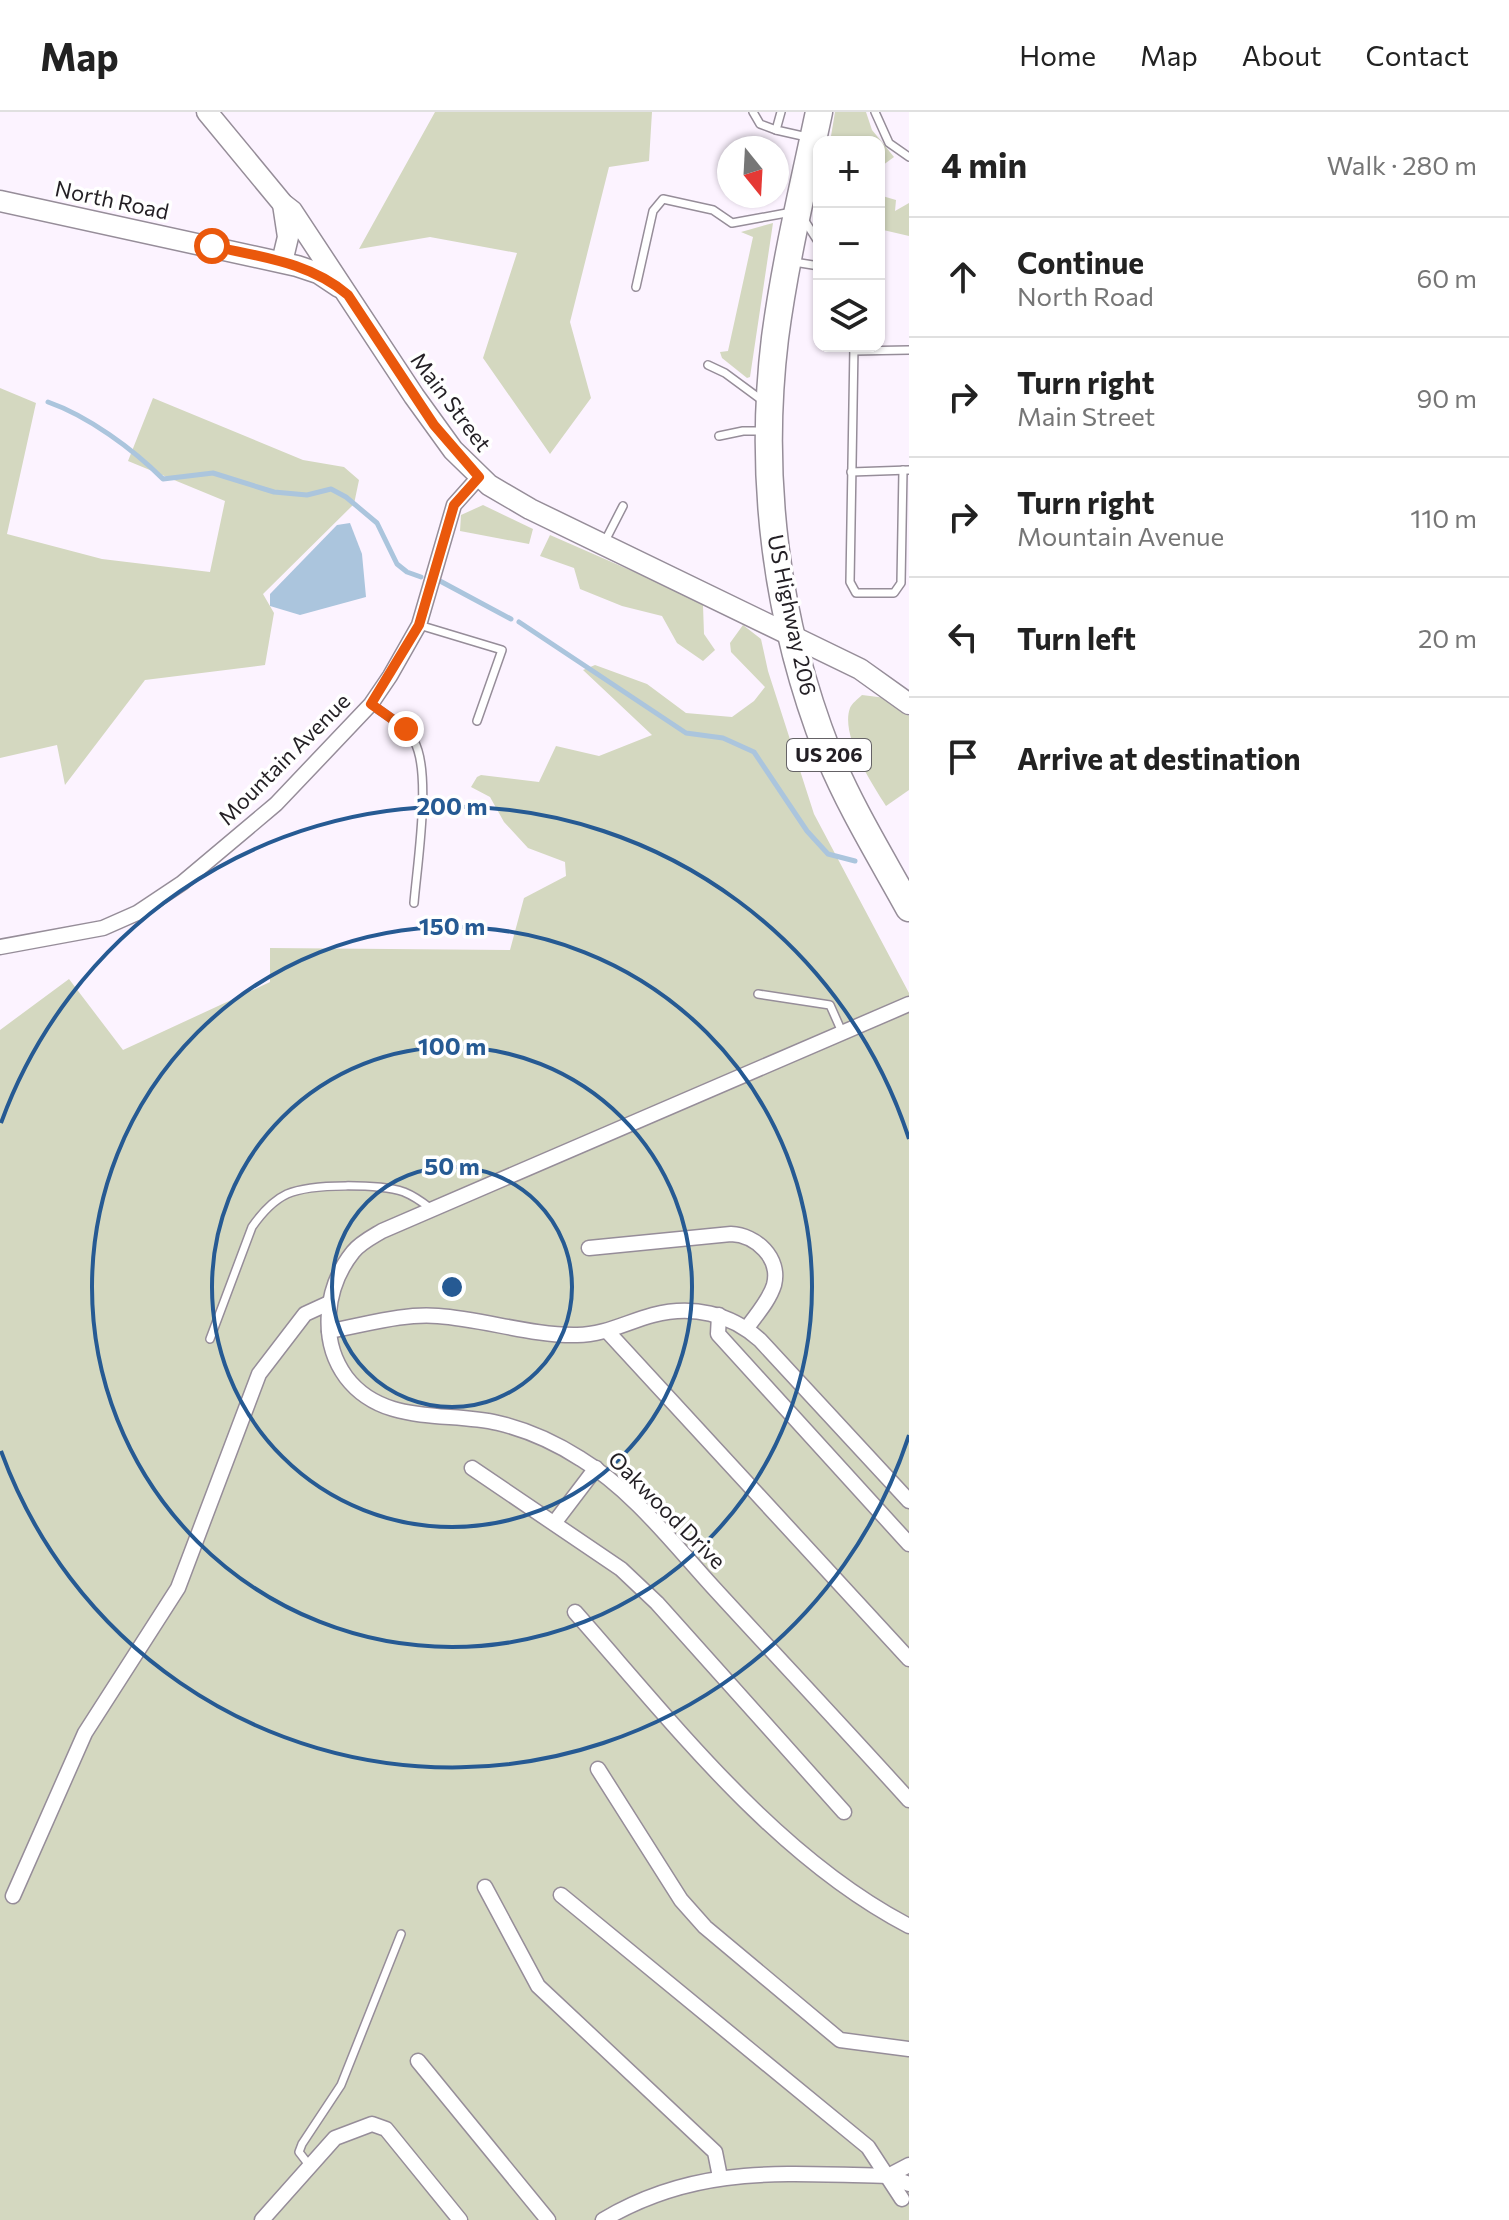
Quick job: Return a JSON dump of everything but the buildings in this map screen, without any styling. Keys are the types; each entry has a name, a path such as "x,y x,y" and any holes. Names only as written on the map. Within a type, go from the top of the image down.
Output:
{"highway":[{"name":"US Highway 206","path":"814,136 819,112"},
{"name":"US Highway 206","path":"813,139 775,336 769,418 775,550 791,635 811,707 836,773 909,908"}],"main road":[{"name":"Main Street","path":"207,112 292,211 434,425 479,477 519,503 873,677 909,703"},
{"name":"North Road","path":"0,201 282,262 318,273 348,295"},
{"path":"282,262 288,237 283,204"}],"street":[{"name":"Mountain Avenue","path":"0,947 103,928 147,907 226,848 276,804 371,704 419,625 448,518 462,494 479,477"},
{"name":"Oakwood Drive","path":"909,1004 382,1231 355,1250 340,1272 329,1303 329,1331 338,1360 346,1376 366,1396 415,1415 478,1420 517,1429 564,1448 596,1468 630,1499 904,1784 909,1800"},
{"path":"589,1248 731,1234 750,1237 766,1251 775,1273 768,1299 747,1328"},
{"path":"13,1896 85,1733 178,1588 259,1374 305,1314 329,1303"},
{"path":"329,1331 410,1316 436,1316 572,1335 607,1331 674,1311 719,1315 747,1328 909,1501"},
{"path":"719,1315 718,1334 909,1544"},
{"path":"607,1331 909,1659"},
{"path":"472,1468 621,1569 657,1603 844,1812"},
{"path":"555,1522 596,1468"},
{"path":"575,1612 687,1739 782,1838 884,1913 909,1926"},
{"path":"598,1769 681,1900 705,1927 840,2040 909,2049"},
{"path":"485,1887 538,1986 715,2152 720,2177"},
{"path":"561,1895 868,2147 902,2199"},
{"path":"418,2061 548,2220"},
{"path":"262,2220 309,2165 341,2134 365,2124 380,2125 460,2220"},
{"path":"888,2176 909,2165"},
{"path":"603,2220 623,2215 664,2191 720,2177 747,2174 888,2176 909,2184"}],"lane":[{"path":"753,112 760,124 813,139"},
{"path":"776,130 781,112"},
{"path":"875,112 889,143 909,157"},
{"path":"636,287 653,211 663,199 713,210 732,223 799,210 813,233"},
{"path":"788,261 813,265"},
{"path":"885,349 909,350"},
{"path":"851,472 906,470 901,583 894,593 856,593 850,582 851,472 854,352"},
{"path":"708,365 725,373 769,418 743,431 719,436"},
{"path":"604,544 623,506"},
{"path":"419,625 502,650 477,721"},
{"path":"371,704 406,729 420,755 424,783 414,903"},
{"path":"758,994 830,1005 842,1032"},
{"path":"210,1339 252,1227 261,1214 285,1195 325,1185 381,1189 409,1194 430,1208"},
{"path":"309,2165 299,2152 302,2144 341,2085 401,1934"}],"green space":[{"path":"435,112 652,112 649,161 609,167 570,322 591,398 550,454 483,358 517,253 430,237 359,249"},
{"path":"835,112 866,112 877,136 831,136"},
{"path":"885,146 894,157 885,164"},
{"path":"885,197 896,200 895,211 909,203 909,236 885,230"},
{"path":"773,223 750,377 747,378 722,358 720,352 728,351 753,237 741,232"},
{"path":"0,388 36,403 7,534 102,559 210,572 225,501 128,461 153,398 303,460 344,467 359,480 354,504 263,594 274,613 265,665 145,680 65,785 57,745 0,758"},
{"path":"483,505 533,529 529,544 460,531 461,515"},
{"path":"550,535 703,605 704,634 715,650 703,661 677,643 662,616 622,606 580,589 574,568 540,556"},
{"path":"743,625 761,639 768,671 814,814 909,993 909,2220 0,2220 0,1030 69,979 123,1050 270,982 270,948 510,950 524,898 566,876 565,862 528,848 504,822 490,797 471,787 477,777 539,782 556,746 599,756 652,735 583,670 595,665 647,684 686,713 732,717 754,701 765,687 731,652 730,643"},
{"path":"862,695 886,698 909,716 909,790 886,806 859,759 849,732 850,708"}],"water":[{"path":"350,523 362,554 366,597 300,615 270,606 270,594 337,525"}],"waterway":[{"path":"48,402 109,434 163,479 213,473 274,492 307,495 331,489 346,497 377,523 397,564 421,577"},
{"path":"440,581 511,619"},
{"path":"519,622 686,733 723,738 754,752 807,831 828,854 855,861"}],"route":[{"path":"212,246 297,266 318,273 337,285 348,295 434,425 479,477 454,505 419,625 371,704 406,729"}]}
